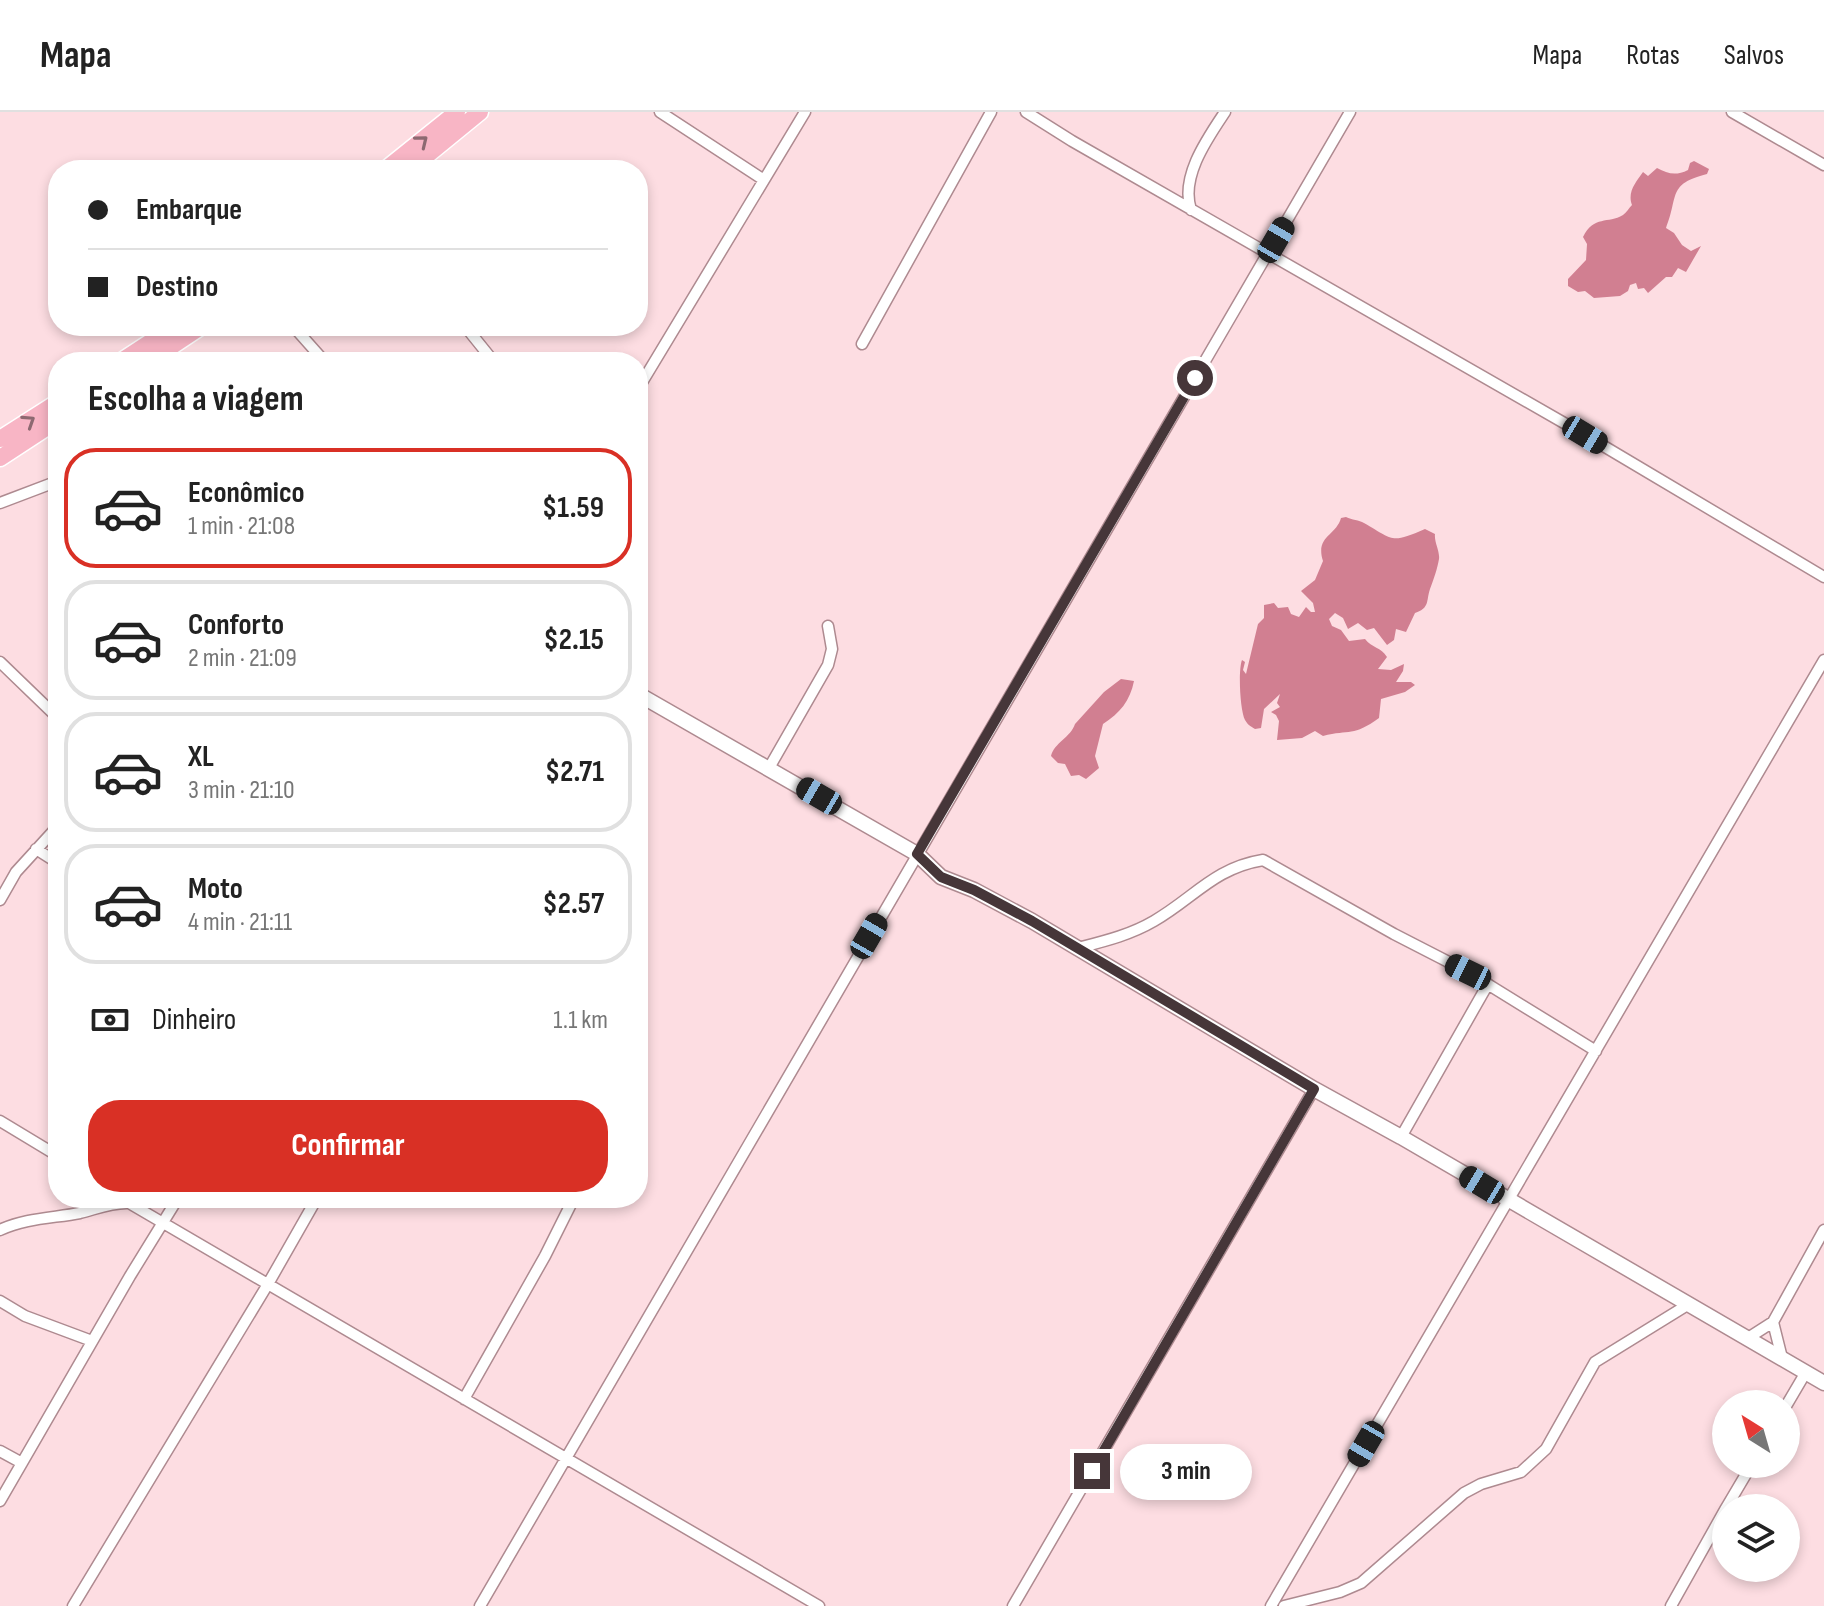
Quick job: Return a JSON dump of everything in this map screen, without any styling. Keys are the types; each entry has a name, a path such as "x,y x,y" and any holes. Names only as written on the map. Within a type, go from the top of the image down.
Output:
{"main road":[{"path":"421,160 480,112"},
{"path":"397,160 451,115"},
{"path":"135,352 160,336"},
{"path":"163,352 187,336"},
{"path":"0,439 48,408"},
{"path":"0,458 48,427"}],"street":[{"path":"660,112 764,180"},
{"path":"648,372 805,112"},
{"path":"862,344 991,112"},
{"path":"1026,112 1824,577"},
{"path":"1191,210 1187,189 1207,140 1225,112"},
{"path":"480,1606 1350,112"},
{"path":"1732,112 1824,165"},
{"path":"1252,245 1276,240"},
{"path":"302,336 316,352"},
{"path":"473,336 486,352"},
{"path":"0,503 48,485"},
{"path":"769,768 828,665 832,649 828,626"},
{"path":"1271,1606 1824,660"},
{"path":"0,662 48,708"},
{"path":"648,700 917,854 941,877 986,896 1078,948 1314,1089 1824,1383"},
{"path":"0,900 16,872 48,836"},
{"path":"36,849 48,857"},
{"path":"1078,948 1125,936 1157,920 1188,895 1229,869 1263,860 1488,984 1596,1051"},
{"path":"1401,1137 1488,984"},
{"path":"1013,1606 1314,1089"},
{"path":"0,1121 48,1150"},
{"path":"0,1230 97,1208"},
{"path":"139,1208 819,1606"},
{"path":"0,1501 172,1208"},
{"path":"73,1606 311,1208"},
{"path":"464,1399 569,1208"},
{"path":"1748,1338 1773,1322 1824,1230"},
{"path":"0,1301 25,1316 92,1341"},
{"path":"1284,1606 1340,1592 1361,1583 1464,1493 1481,1484 1521,1472 1546,1449 1595,1362 1689,1304"},
{"path":"1773,1322 1782,1359"},
{"path":"1795,1390 1806,1372"},
{"path":"0,1451 22,1463"},
{"path":"1671,1606 1712,1533"}],"shaded area":[{"path":"1694,161 1709,169 1707,174 1680,187 1666,228 1691,251 1701,246 1686,272 1678,268 1672,277 1666,277 1648,293 1644,288 1638,289 1636,283 1620,296 1594,298 1585,291 1578,292 1568,286 1568,279 1586,260 1587,244 1583,237 1587,230 1625,213 1632,205 1633,187 1643,172 1648,176 1657,168 1668,173 1680,173 1688,170"},
{"path":"1346,517 1393,538 1425,529 1435,534 1439,559 1427,604 1415,613 1406,632 1396,629 1394,640 1387,645 1374,628 1367,630 1358,623 1348,629 1343,618 1335,613 1329,619 1332,626 1341,630 1349,641 1365,639 1385,654 1387,657 1378,669 1391,670 1404,664 1396,682 1415,685 1405,692 1381,699 1379,718 1363,728 1323,736 1315,731 1302,738 1277,740 1279,721 1271,712 1280,707 1277,703 1280,694 1264,709 1261,728 1255,729 1245,720 1240,690 1242,660 1246,674 1258,624 1264,618 1264,605 1274,603 1278,608 1288,607 1291,614 1299,617 1306,607 1315,612 1313,603 1301,591 1315,580 1323,561 1324,541 1341,518"},
{"path":"1121,679 1134,681 1123,706 1103,724 1095,756 1099,768 1086,779 1079,775 1071,776 1065,764 1058,763 1051,756 1053,751 1104,692"}],"route":[{"path":"1092,1471 1314,1089 1032,921 974,890 941,877 917,854 1195,378"}]}
